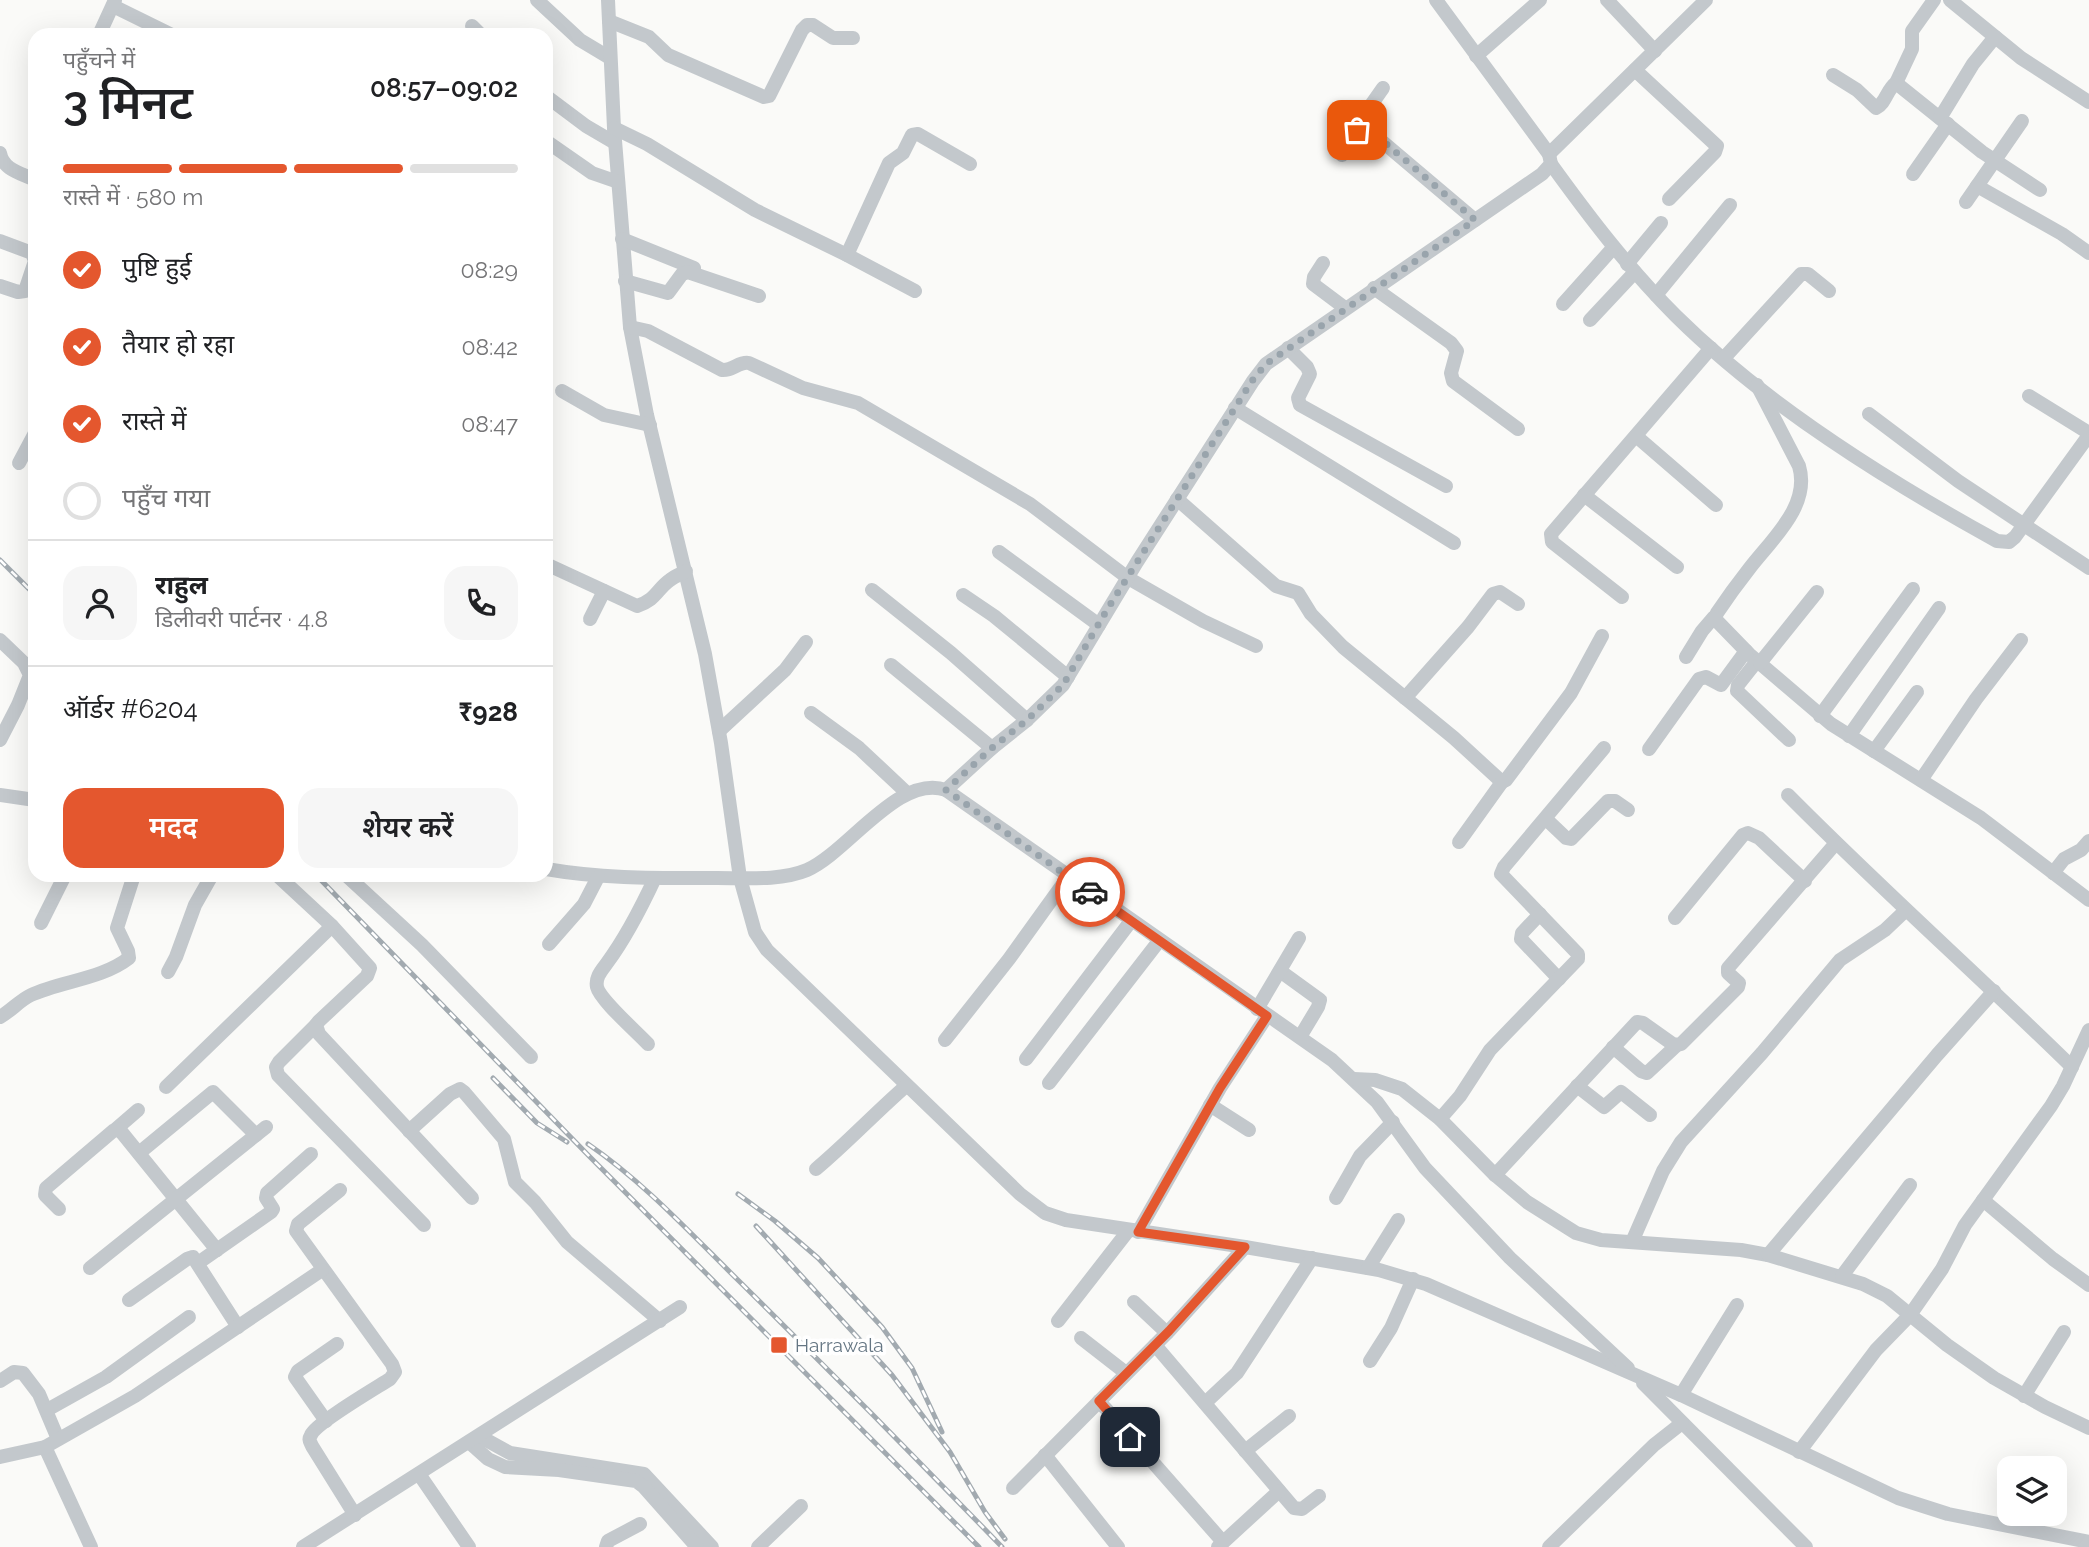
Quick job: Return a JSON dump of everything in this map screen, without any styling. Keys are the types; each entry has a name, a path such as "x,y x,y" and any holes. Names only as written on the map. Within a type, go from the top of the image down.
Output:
{"street":[{"path":"537,0 588,47 610,58"},
{"path":"608,0 614,135 630,327 650,425 686,571 719,731 740,878 754,932 759,941 906,1086 1020,1194 1045,1213 1066,1220 1311,1258 1413,1279 1681,1395 1868,1485 1916,1505 1948,1514 2089,1542"},
{"path":"1436,0 1613,248 1656,295 1711,348 1842,447 1918,496 1997,541 2009,542 2089,435 2029,396"},
{"path":"1476,56 1540,0"},
{"path":"1607,0 1655,51"},
{"path":"946,790 1027,720 1068,677 1177,499 1266,364 1542,174 1550,159 1706,0"},
{"path":"1833,75 1857,90 1876,108 1881,105 1890,88 1896,83 1912,49 1911,35 1934,0"},
{"path":"1950,0 2021,58 2089,102"},
{"path":"102,28 114,3 159,28"},
{"path":"609,20 649,37 668,55 764,97 769,96 774,88 805,27 813,25 834,38 853,38"},
{"path":"1913,174 1973,64 1995,37"},
{"path":"1635,70 1717,146 1715,152 1669,199"},
{"path":"1896,83 1994,160 2040,190"},
{"path":"1342,155 1362,123 1364,115 1383,88"},
{"path":"553,101 586,126 647,144 755,210 915,291"},
{"path":"1966,202 2022,121"},
{"path":"1362,123 1475,220"},
{"path":"847,255 889,163 903,153 912,135 918,134 970,164"},
{"path":"553,146 592,173 618,182"},
{"path":"0,153 0,159 9,168 28,177"},
{"path":"1977,186 2062,234 2089,253"},
{"path":"1656,295 1730,205"},
{"path":"1591,320 1661,223"},
{"path":"622,239 694,268"},
{"path":"0,241 28,251"},
{"path":"1563,304 1613,248"},
{"path":"1323,263 1312,284 1346,307"},
{"path":"625,281 668,293 681,274 688,272 759,296"},
{"path":"1724,358 1801,274 1808,274 1829,291"},
{"path":"0,286 18,292 25,291 28,281"},
{"path":"1374,288 1456,347 1457,356 1451,373 1453,382 1518,429"},
{"path":"630,327 649,331 722,370 744,362 749,363 803,388 858,403 1030,504 1128,578 1203,621 1256,646"},
{"path":"1288,348 1307,366 1310,374 1298,398 1300,405 1446,486"},
{"path":"1622,597 1552,542 1552,531 1711,348"},
{"path":"1686,657 1702,631 1787,520 1800,491 1802,477 1799,466 1757,385"},
{"path":"562,391 604,415 650,425"},
{"path":"1235,408 1454,543"},
{"path":"1868,414 1958,481 2089,568"},
{"path":"1636,436 1716,505"},
{"path":"19,463 28,446"},
{"path":"1584,495 1677,567"},
{"path":"1177,499 1276,586 1298,593 1311,614 1343,648 1502,782"},
{"path":"999,552 1099,625"},
{"path":"553,567 637,606 644,604 659,593 668,581 686,571"},
{"path":"1820,716 1913,589"},
{"path":"872,590 951,653 1027,720"},
{"path":"590,620 604,591"},
{"path":"1405,698 1468,627 1493,594 1500,592 1518,604"},
{"path":"1648,749 1699,679 1706,677 1721,685 1754,658 1817,592"},
{"path":"962,595 994,616 1068,677"},
{"path":"1849,736 1939,608"},
{"path":"1714,617 1754,658 1820,716 1981,818 2089,899"},
{"path":"1459,842 1571,693 1602,636"},
{"path":"0,640 24,663 28,671"},
{"path":"1920,780 2021,640"},
{"path":"719,731 785,670 806,642"},
{"path":"1754,658 1737,691 1789,740"},
{"path":"891,665 992,748"},
{"path":"0,740 28,680"},
{"path":"1874,751 1917,692"},
{"path":"811,713 859,748 907,793"},
{"path":"1440,1119 1460,1097 1490,1050 1576,963 1578,954 1502,874 1504,867 1604,748"},
{"path":"553,870 598,877 740,878 787,875 822,862 907,793 925,788 946,790 1300,1037 1354,1079 1377,1101 1425,1168 1492,1239 1636,1376 1806,1547"},
{"path":"1788,794 1905,911 1994,991 2072,1067"},
{"path":"0,795 28,799"},
{"path":"1546,819 1566,838 1571,839 1608,801 1615,801 1628,810"},
{"path":"1675,918 1742,835 1748,833 1759,838 1805,881"},
{"path":"2053,873 2064,859 2081,850 2089,841"},
{"path":"1613,1047 1647,1073 1676,1045 1681,1044 1738,987 1739,983 1728,973 1728,968 1836,843"},
{"path":"549,944 584,904 598,877"},
{"path":"945,1040 1009,959 1068,877"},
{"path":"648,1044 607,1002 596,984 599,974 627,936 655,878"},
{"path":"41,923 62,882"},
{"path":"0,1017 14,1010 29,996 113,967 129,958 117,928 132,882"},
{"path":"168,972 195,905 208,882"},
{"path":"285,882 332,926 368,964 370,972 279,1062 276,1067 278,1075 424,1225"},
{"path":"354,882 432,955 531,1057"},
{"path":"1632,1242 1663,1171 1681,1142 1762,1053 1840,960 1880,933 1905,911"},
{"path":"1539,914 1522,933 1521,939 1559,979"},
{"path":"1026,1059 1131,921"},
{"path":"166,1087 332,926"},
{"path":"1058,1321 1133,1231 1210,1105 1262,1013 1298,938"},
{"path":"1049,1083 1159,941"},
{"path":"1280,971 1320,1000 1300,1037"},
{"path":"1768,1255 1994,991"},
{"path":"1495,1175 1639,1021 1676,1045"},
{"path":"316,1026 319,1034 472,1198"},
{"path":"1799,1452 1876,1350 1910,1315 1942,1269 1959,1235 2051,1106 2089,1030"},
{"path":"1354,1079 1388,1083 1402,1089 1440,1119 1495,1175 1545,1216 1576,1233 1591,1238 1714,1247 1768,1255 1842,1276 1875,1289 1994,1378 2089,1428"},
{"path":"816,1169 839,1150 866,1120 906,1086"},
{"path":"1577,1086 1604,1107 1621,1092 1650,1115"},
{"path":"410,1131 450,1094 460,1089 464,1091 504,1139 515,1182 567,1242 660,1321"},
{"path":"90,1268 261,1131 213,1091 139,1153"},
{"path":"1210,1105 1249,1130"},
{"path":"59,1209 44,1193 46,1188 138,1110"},
{"path":"1336,1198 1360,1156 1393,1122"},
{"path":"116,1129 121,1130 217,1250"},
{"path":"198,1262 271,1212 273,1209 266,1198 267,1193 311,1154"},
{"path":"1842,1276 1910,1185"},
{"path":"340,1189 296,1227 297,1235 392,1364 395,1372 390,1379 313,1432 310,1440 355,1515"},
{"path":"1983,1200 2053,1259 2089,1285"},
{"path":"1368,1268 1398,1220"},
{"path":"1013,1488 1167,1333 1245,1247"},
{"path":"129,1300 193,1257 238,1327"},
{"path":"1205,1403 1237,1373 1311,1258"},
{"path":"0,1457 45,1447 152,1386 322,1270"},
{"path":"1370,1361 1391,1328 1413,1279"},
{"path":"1134,1302 1167,1333"},
{"path":"1681,1395 1737,1305"},
{"path":"303,1547 680,1307"},
{"path":"47,1410 106,1377 189,1317"},
{"path":"2024,1396 2064,1332"},
{"path":"1082,1338 1126,1373"},
{"path":"326,1422 295,1377 298,1371 337,1344"},
{"path":"1155,1345 1296,1510 1302,1509 1319,1496"},
{"path":"0,1381 14,1372 23,1373 39,1394 58,1439"},
{"path":"1099,1401 1221,1545 1279,1491"},
{"path":"1245,1451 1289,1416"},
{"path":"1549,1547 1654,1445 1682,1423"},
{"path":"474,1439 488,1459 505,1467 642,1479 712,1547"},
{"path":"45,1447 91,1547"},
{"path":"1045,1455 1118,1547"},
{"path":"419,1474 469,1547"},
{"path":"642,1479 698,1547"},
{"path":"758,1547 801,1506"},
{"path":"606,1547 608,1541 640,1524"}],"railway":[{"path":"0,560 28,588"},
{"path":"323,882 590,1157 979,1547"},
{"path":"493,1078 537,1123 567,1142"},
{"path":"588,1144 649,1192 686,1228 1002,1547"},
{"path":"738,1194 818,1258 882,1327 912,1368 942,1432"},
{"path":"756,1226 892,1375 950,1452 985,1512 1005,1539"}],"way so far":[{"path":"1090,892 946,790 1063,685 1137,562 1252,381 1266,364 1475,220 1362,123 1357,130"}],"place":[{"name":"Harrawala","path":"779,1345"}],"route":[{"path":"1090,892 1267,1016 1220,1088 1138,1232 1245,1247 1169,1331 1099,1401 1130,1437"}]}
